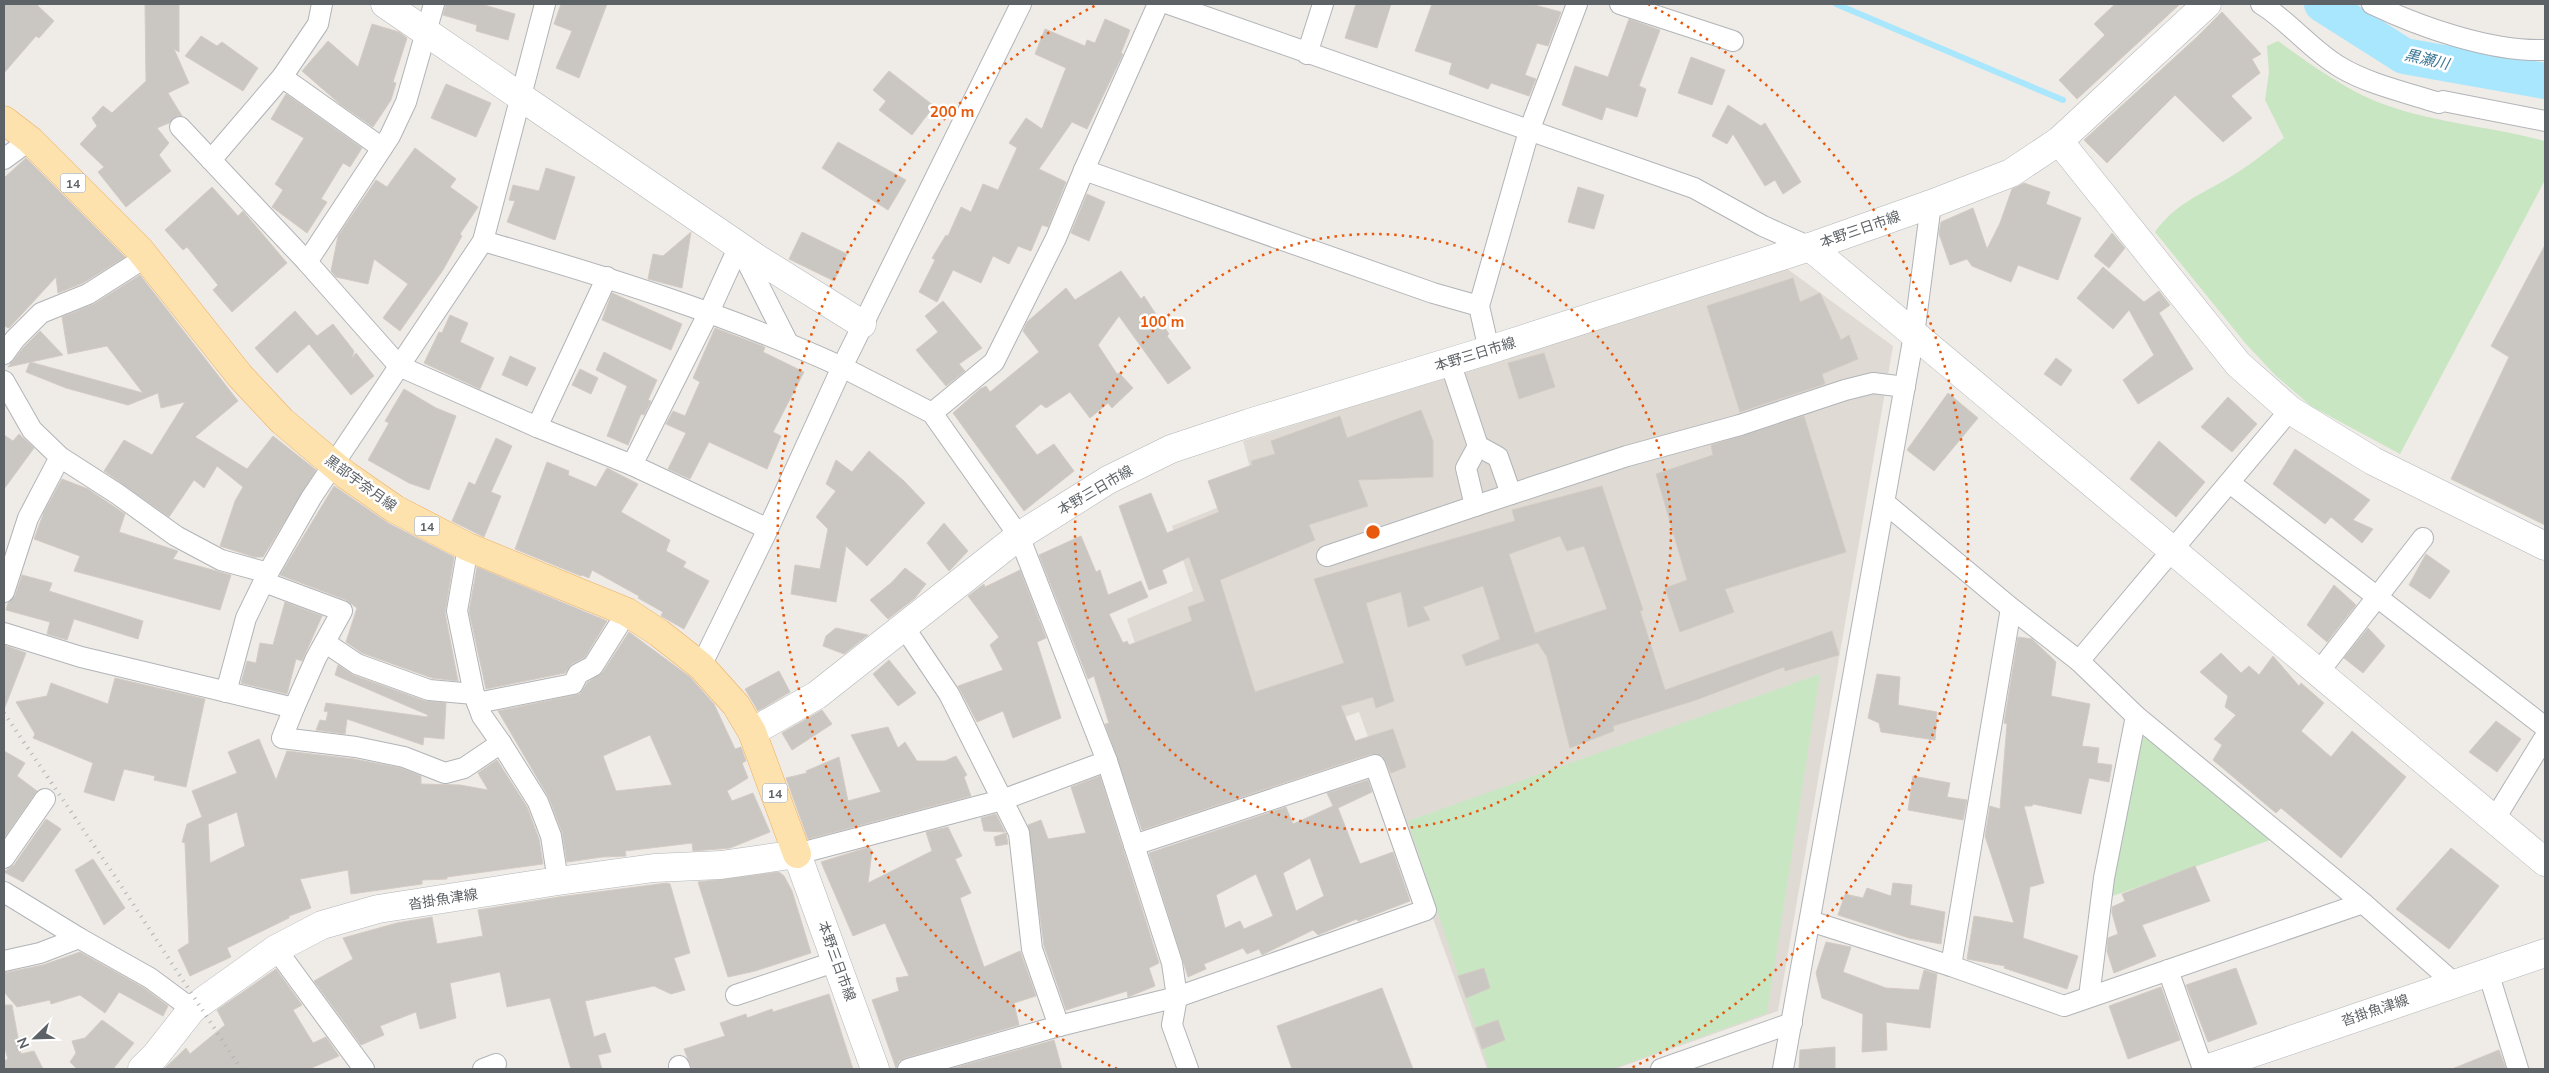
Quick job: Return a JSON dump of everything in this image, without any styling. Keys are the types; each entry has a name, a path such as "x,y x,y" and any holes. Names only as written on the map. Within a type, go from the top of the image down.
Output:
{"main road":[{"path":"385,4 739,246 862,324"},
{"name":"本野三日市線","path":"752,732 817,695 1019,536 1108,480 1171,449 1249,422 1489,350 1810,247 1932,204 2011,173 2059,140 2207,4"},
{"name":"黒部宇奈月線","path":"4,120 30,140 146,257 240,376 282,420 332,464 395,509 468,547 627,612 659,633 701,666 736,705 752,732 797,854"},
{"path":"2059,140 2238,364 2290,410 2373,461 2545,546"},
{"path":"1810,247 2545,862"},
{"name":"本野三日市線","path":"797,854 875,1069"},
{"name":"沓掛魚津線","path":"142,1069 156,1055 192,1009 276,949 322,925 378,909 558,881 654,868 721,865 797,854"},
{"name":"沓掛魚津線","path":"2205,1069 2545,953"}],"street":[{"path":"211,160 282,77 318,24 322,4"},
{"path":"307,262 382,148 406,102 428,32 434,4"},
{"path":"226,692 246,618 266,577 332,464 483,241 544,4"},
{"path":"701,666 768,529 862,324 1021,4"},
{"path":"932,413 994,362 1056,238 1084,170 1158,4"},
{"path":"1169,4 1307,54 1694,188 1762,226 1810,247"},
{"path":"1307,54 1323,4"},
{"path":"1489,350 1479,306 1528,131 1577,4"},
{"path":"1620,4 1734,41"},
{"path":"2262,4 2305,41 2341,68 2392,88 2438,103 2452,103 2545,121"},
{"path":"2372,4 2419,26 2500,46 2545,50"},
{"path":"282,77 382,148"},
{"path":"180,128 307,262 399,366 537,427 632,465 768,529"},
{"path":"4,159 30,140"},
{"path":"1084,170 1424,289 1479,306"},
{"path":"1784,1069 1914,335 1932,204"},
{"path":"483,241 607,277 709,312 788,342 932,413 1019,536 1108,762 1172,963 1177,997 1172,1025 1188,1069"},
{"path":"632,465 709,312 739,246"},
{"path":"739,246 788,342"},
{"path":"4,354 15,339 42,313 88,294 146,257"},
{"path":"537,427 607,277"},
{"path":"1450,362 1478,446 1498,457 1511,494"},
{"path":"4,381 32,430 60,457 116,493 176,536 221,560 266,577 342,611 316,658 282,738 356,747 404,757 445,773 464,768 501,743"},
{"path":"1327,556 1627,456 1740,425 1845,390 1873,384 1905,386"},
{"path":"2079,661 2173,552 2290,410"},
{"path":"1476,506 1466,468 1478,446"},
{"path":"4,592 28,518 60,457"},
{"path":"2230,483 2545,727"},
{"path":"1885,503 2010,608 2079,661 2136,716 2363,903 2454,983"},
{"path":"2318,673 2423,538"},
{"path":"468,547 457,610 475,698 482,716 538,802 551,836 558,881"},
{"path":"1951,966 2010,608"},
{"path":"326,643 357,664 429,690 475,698 573,684 578,674 593,666 627,612"},
{"path":"904,627 948,694 1019,833 1032,949 1059,1026"},
{"path":"4,633 81,657 294,708"},
{"path":"2089,997 2104,878 2136,716"},
{"path":"2494,820 2545,737"},
{"path":"797,854 856,836 1002,800 1108,762"},
{"path":"908,1069 1059,1026 1177,997 1426,910 1375,765 1134,845"},
{"path":"4,858 45,799"},
{"path":"4,892 79,938 150,978 192,1009"},
{"path":"1810,920 1951,966 2064,1006 2363,903"},
{"path":"4,961 40,954 79,938"},
{"path":"276,949 364,1069"},
{"path":"736,995 837,961"},
{"path":"2168,970 2205,1069"},
{"path":"2488,972 2518,1069"},
{"path":"1660,1069 1792,1023"}],"shaded area":[{"path":"1786,268 1893,346 1778,1011 1615,1069 1487,1069 1359,712 1222,761 1181,782 1127,619 1193,591 1172,526 1256,492 1243,441"}],"green space":[{"path":"2278,41 2338,82 2375,101 2438,119 2545,141 2545,180 2400,454 2311,406 2275,375 2246,344 2155,232 2179,207 2242,170 2284,138 2265,100 2269,72 2267,46"},
{"path":"1820,674 1767,1013 1612,1069 1489,1069 1408,821"},
{"path":"2144,730 2273,839 2110,897"}],"building":[{"path":"4,4 36,4 54,21 39,38 36,36 4,73"},
{"path":"145,4 179,4 179,52 174,49 189,83 168,93 182,116 177,116 169,123 157,128 169,143 159,155 171,171 126,207 98,172 104,167 80,144 97,126 92,118 103,106 112,113 146,81"},
{"path":"446,4 481,4 515,14 508,40 476,31 477,25 443,15"},
{"path":"561,4 607,4 579,78 556,68 572,31 554,24"},
{"path":"1356,4 1391,4 1377,48 1345,38"},
{"path":"1432,4 1531,4 1561,12 1548,46 1537,43 1525,75 1536,79 1529,96 1491,83 1488,89 1449,74 1452,63 1415,51"},
{"path":"2115,4 2180,4 2077,99 2059,80 2105,35 2094,24"},
{"path":"2222,12 2261,54 2252,59 2260,73 2231,96 2252,118 2223,142 2175,95 2107,163 2084,140"},
{"path":"1105,19 1130,30 1121,53 1123,54 1087,129 1072,122 1039,169 1066,182 1048,227 1042,225 1031,251 1018,246 1009,264 993,256 981,283 953,270 937,302 919,292 935,260 932,258 946,235 948,236 961,207 971,212 983,184 998,190 1017,148 1009,143 1026,118 1042,129 1066,68 1035,54 1045,29 1085,46 1087,40 1095,43"},
{"path":"1629,19 1660,30 1639,86 1646,89 1637,117 1606,107 1602,120 1562,105 1575,66 1608,77"},
{"path":"372,24 399,32 407,38 393,82 396,83 391,100 373,127 340,104 302,71 328,41 358,67"},
{"path":"201,36 217,46 222,42 258,68 243,91 185,56"},
{"path":"1691,57 1725,70 1712,105 1678,93"},
{"path":"889,71 934,106 912,135 879,110 886,101 873,90"},
{"path":"446,84 491,103 476,137 431,118"},
{"path":"286,94 362,148 350,167 343,163 321,199 327,202 307,233 272,207 283,190 275,184 304,138 271,119"},
{"path":"1728,105 1761,126 1765,123 1801,182 1783,194 1775,180 1765,186 1733,134 1727,144 1712,136"},
{"path":"838,142 906,180 888,210 822,168"},
{"path":"415,148 456,179 450,187 478,207 460,234 462,236 443,270 400,331 383,318 408,284 374,259 368,284 336,277 331,271 338,236 376,180 387,187"},
{"path":"26,158 125,257 83,283 58,293 56,277 9,328 4,326 4,178"},
{"path":"546,168 575,177 555,240 507,222 515,201 509,200 513,185 539,191"},
{"path":"2024,183 2050,192 2046,204 2081,218 2058,280 2018,265 2011,282 1972,266 1967,259 1950,265 1939,234 1941,222 1973,208 1987,249 2000,223 2012,189"},
{"path":"212,187 238,216 243,211 287,263 232,312 213,290 218,285 187,247 183,250 165,230"},
{"path":"1578,187 1604,195 1594,229 1568,222"},
{"path":"1087,194 1105,202 1089,241 1071,233"},
{"path":"691,232 682,288 648,279 653,254 663,256"},
{"path":"802,232 847,254 834,281 789,259"},
{"path":"2112,233 2125,248 2109,268 2094,256"},
{"path":"2545,245 2545,525 2451,479 2509,357 2491,346"},
{"path":"2103,267 2144,302 2159,291 2170,305 2159,313 2193,369 2138,404 2123,380 2154,355 2129,310 2113,329 2077,298"},
{"path":"1121,271 1141,299 1144,296 1169,334 1167,336 1191,368 1168,384 1119,316 1098,345 1117,374 1119,373 1133,388 1112,408 1108,403 1090,418 1070,392 1046,408 1041,404 1015,426 1037,455 1054,444 1074,471 1024,511 953,413 980,389 986,386 990,392 1039,352 1023,331 1027,322 1066,288 1075,300"},
{"path":"140,275 238,401 195,437 247,469 273,436 316,470 263,557 254,557 220,546 235,501 243,487 217,466 204,488 194,480 169,517 104,471 124,440 152,455 185,402 161,408 158,393 128,405 66,388 26,372 30,362 143,393 107,346 68,354 62,317 94,304"},
{"path":"1793,278 1800,302 1820,293 1841,340 1849,335 1858,359 1822,374 1825,384 1740,412 1707,306"},
{"path":"612,293 682,324 671,350 602,320"},
{"path":"943,301 982,348 959,364 965,371 946,386 916,350 938,332 925,316"},
{"path":"295,311 317,336 333,324 354,351 352,358 356,353 374,376 351,395 309,344 277,373 255,348"},
{"path":"450,315 468,323 460,342 494,358 480,389 424,363 439,332 442,333"},
{"path":"715,328 765,347 763,352 804,372 773,432 781,436 767,469 709,442 690,479 668,469 686,433 666,424 673,411 685,416 700,382 693,378"},
{"path":"40,331 63,355 8,367 24,347"},
{"path":"604,352 657,380 648,400 651,401 644,415 641,414 628,445 607,436 627,386 596,370"},
{"path":"1544,353 1555,387 1519,399 1508,363"},
{"path":"510,356 536,368 527,386 502,375"},
{"path":"2056,358 2072,370 2061,386 2044,374"},
{"path":"580,369 598,378 591,394 572,385"},
{"path":"404,389 436,408 456,416 429,490 409,483 368,460 389,423 385,421"},
{"path":"1948,393 1978,418 1934,471 1907,450"},
{"path":"2228,397 2257,424 2232,452 2201,427"},
{"path":"1421,410 1433,441 1433,477 1358,480 1368,506 1309,525 1315,540 1220,580 1255,692 1344,663 1314,579 1515,521 1512,510 1602,486 1643,610 1640,611 1665,690 1832,631 1839,655 1785,671 1784,667 1696,700 1613,726 1614,731 1570,748 1547,657 1538,643 1466,666 1462,655 1500,639 1483,586 1423,607 1430,620 1408,627 1401,592 1366,603 1394,701 1376,708 1373,697 1341,706 1355,741 1393,729 1406,767 1391,773 1383,756 1371,754 1142,830 1105,724 1109,723 1094,676 1088,679 1039,555 1081,536 1096,572 1100,570 1108,595 1141,581 1148,597 1109,614 1123,643 1127,641 1129,645 1192,621 1188,607 1205,601 1189,557 1162,570 1167,583 1149,590 1119,506 1151,493 1167,533 1219,512 1208,481 1252,465 1251,461 1275,454 1271,441 1340,416 1347,438","holes":["1560,536 1567,551 1584,546 1607,609 1535,633 1509,554"]},
{"path":"1804,416 1846,552 1725,589 1734,612 1680,632 1665,588 1687,580 1656,474 1713,455 1711,445"},
{"path":"19,434 34,448 4,489 4,435 13,441"},
{"path":"496,438 512,446 491,492 501,496 484,537 452,521 469,482 475,485"},
{"path":"2159,441 2205,482 2176,517 2130,479"},
{"path":"2295,449 2370,500 2353,520 2373,529 2362,543 2331,517 2325,524 2273,484"},
{"path":"869,451 904,481 925,503 867,566 846,546 836,602 791,594 795,565 820,569 828,529 816,517 836,491 826,484 836,460 852,472"},
{"path":"547,462 569,471 568,475 596,487 607,468 638,484 621,512 670,540 666,551 686,562 683,567 709,581 684,629 661,616 663,612 638,598 639,596 592,570 589,578 581,576 515,549"},
{"path":"62,479 88,489 125,514 119,532 178,551 173,559 231,575 220,610 74,571 80,556 34,539 44,512"},
{"path":"334,486 388,523 454,557 445,613 458,681 432,678 362,653 346,642 357,608 346,600 280,575"},
{"path":"944,523 968,551 949,571 927,543"},
{"path":"2426,554 2450,571 2430,599 2409,585"},
{"path":"477,567 607,621 585,657 572,664 565,673 486,689 469,611"},
{"path":"905,568 926,584 915,598 888,619 870,600 891,583"},
{"path":"1020,570 1046,638 1037,642 1061,718 1013,738 1003,711 977,722 958,686 1003,670 990,645 999,637 968,596 984,584 985,587"},
{"path":"22,575 52,583 49,591 143,621 138,639 74,619 67,640 47,634 50,622 6,610 8,603 15,596"},
{"path":"2334,585 2356,605 2327,642 2307,625"},
{"path":"285,602 322,616 302,661 296,659 287,694 241,683 247,661 256,663 260,643 273,645"},
{"path":"836,628 868,635 844,654 823,646 826,636"},
{"path":"2368,628 2385,646 2363,673 2344,658"},
{"path":"629,632 690,677 714,704 735,749 741,747 746,761 742,763 748,778 727,791 732,801 753,793 770,832 730,848 693,851 692,843 625,851 626,856 567,862 562,832 549,798 498,711 580,694 587,683 603,672","holes":["650,735 672,785 616,791 603,756"]},
{"path":"2018,637 2032,639 2056,662 2051,696 2090,704 2082,746 2099,748 2097,763 2112,765 2109,782 2089,778 2081,814 2033,804 2032,806 2024,806 2044,883 2030,887 2023,938 2078,956 2067,989 2004,968 2005,966 1967,959 1974,916 2014,923 1985,836 1990,806 2000,809 2007,724 2004,723"},
{"path":"4,645 26,653 5,707 4,707"},
{"path":"2221,653 2241,673 2249,666 2259,675 2273,656 2299,686 2301,683 2324,703 2301,731 2331,757 2352,731 2406,777 2341,858 2281,808 2276,813 2213,760 2222,745 2214,739 2236,715 2225,707 2228,696 2200,672"},
{"path":"889,660 916,693 898,706 873,674"},
{"path":"338,665 353,675 425,701 446,703 444,739 424,737 423,745 347,719 345,734 316,730 320,720 326,721 328,712 324,711 326,703 427,717 428,715 335,675"},
{"path":"779,671 790,692 758,711 745,689"},
{"path":"1877,674 1900,677 1898,705 1937,712 1935,740 1881,732 1879,723 1868,718"},
{"path":"115,678 205,699 186,787 154,780 155,776 124,769 114,801 84,792 93,763 33,738 35,734 16,702 47,696 51,683 108,704"},
{"path":"822,710 832,724 792,750 782,733"},
{"path":"2496,721 2521,739 2497,772 2469,752"},
{"path":"888,727 898,748 905,742 917,761 945,761 956,756 967,775 964,777 971,796 808,839 786,778 807,773 806,771 839,757 848,801 881,792 851,735"},
{"path":"259,739 276,780 287,751 354,759 401,768 421,776 421,784 460,785 488,790 478,773 497,760 527,807 539,839 543,864 447,877 447,879 422,880 422,884 351,894 348,870 300,879 311,908 289,916 289,918 227,948 231,957 190,976 178,950 189,943 185,843 182,842 187,824 202,817 192,791 237,773 228,752","holes":["237,812 245,846 210,863 208,824"]},
{"path":"4,751 25,763 17,776 37,791 4,838"},
{"path":"1100,776 1159,963 1149,968 1155,986 1128,997 1127,991 1066,1010 1044,946 1028,825 1041,820 1048,839 1086,833 1071,787"},
{"path":"1913,776 1950,783 1947,797 1967,800 1963,820 1908,810"},
{"path":"1368,780 1372,792 1338,808 1360,864 1393,852 1410,901 1318,935 1313,930 1262,955 1259,949 1247,954 1243,948 1204,964 1206,969 1188,977 1149,853 1286,807 1293,824 1333,806 1327,793","holes":["1310,858 1324,896 1296,911 1283,873","1256,874 1273,916 1244,929 1240,921 1225,928 1216,895"]},
{"path":"996,814 1005,832 984,831 981,818"},
{"path":"46,819 61,829 23,882 4,872 14,865"},
{"path":"948,827 962,856 955,859 971,893 960,898 984,967 1020,951 1036,996 1014,1003 1019,1025 905,1058 899,1061 896,1068 872,1000 899,991 896,978 909,976 885,923 853,936 821,862 869,847 872,851 868,883 932,851 926,832"},
{"path":"1006,833 1008,844 996,846 994,837"},
{"path":"2451,848 2499,886 2449,949 2396,909"},
{"path":"93,859 125,908 104,925 75,870"},
{"path":"2195,866 2210,901 2142,925 2156,956 2114,973 2107,951 2108,938 2118,934 2112,907 2125,901 2122,894"},
{"path":"779,872 784,876 792,891 811,953 755,971 728,977 698,882"},
{"path":"1893,883 1912,885 1910,905 1945,912 1941,944 1909,938 1838,915 1845,894 1863,898 1867,888 1891,896"},
{"path":"670,884 690,953 674,958 685,990 671,994 654,986 585,1001 594,1037 605,1033 611,1052 598,1055 602,1069 571,1069 550,998 507,1007 500,972 450,983 456,1018 420,1029 416,1012 380,1026 384,1035 361,1045 314,981 353,959 343,938 397,923 432,917 437,944 483,936 478,910"},
{"path":"1826,942 1851,947 1843,972 1886,988 1919,990 1924,970 1937,974 1930,1028 1886,1022 1887,1050 1862,1052 1863,1014 1822,998 1816,973"},
{"path":"80,952 144,988 168,1006 163,1016 119,992 105,1013 80,995 51,1004 50,1000 17,1007 4,992 4,973 43,965"},
{"path":"1484,968 1490,988 1466,998 1458,976"},
{"path":"2236,968 2257,1024 2208,1042 2186,985"},
{"path":"276,969 302,1005 293,1010 313,1043 326,1037 339,1056 309,1069 164,1069 186,1048 190,1054 225,1025 217,1010"},
{"path":"2161,987 2180,1040 2128,1059 2109,1006"},
{"path":"1382,988 1413,1069 1292,1069 1277,1026"},
{"path":"829,994 853,1069 692,1069 684,1049 725,1036 720,1023 746,1014 747,1018 772,1009 773,1012"},
{"path":"4,1005 12,1005 21,1054 34,1051 43,1069 4,1069 4,1061 8,1059 4,1046"},
{"path":"102,1020 134,1043 113,1069 77,1069 70,1062 76,1053 72,1041 85,1038"},
{"path":"1498,1020 1505,1040 1482,1049 1475,1028"},
{"path":"1054,1040 1062,1069 950,1069"},
{"path":"1835,1047 1835,1069 1799,1069 1800,1050"},
{"path":"2499,1050 2506,1069 2452,1069"}],"waterway":[{"path":"1836,4 2063,100"},
{"name":"黒瀬川","path":"2322,4 2404,56 2545,81"}],"railway":[{"path":"4,713 114,875 241,1069"}]}
